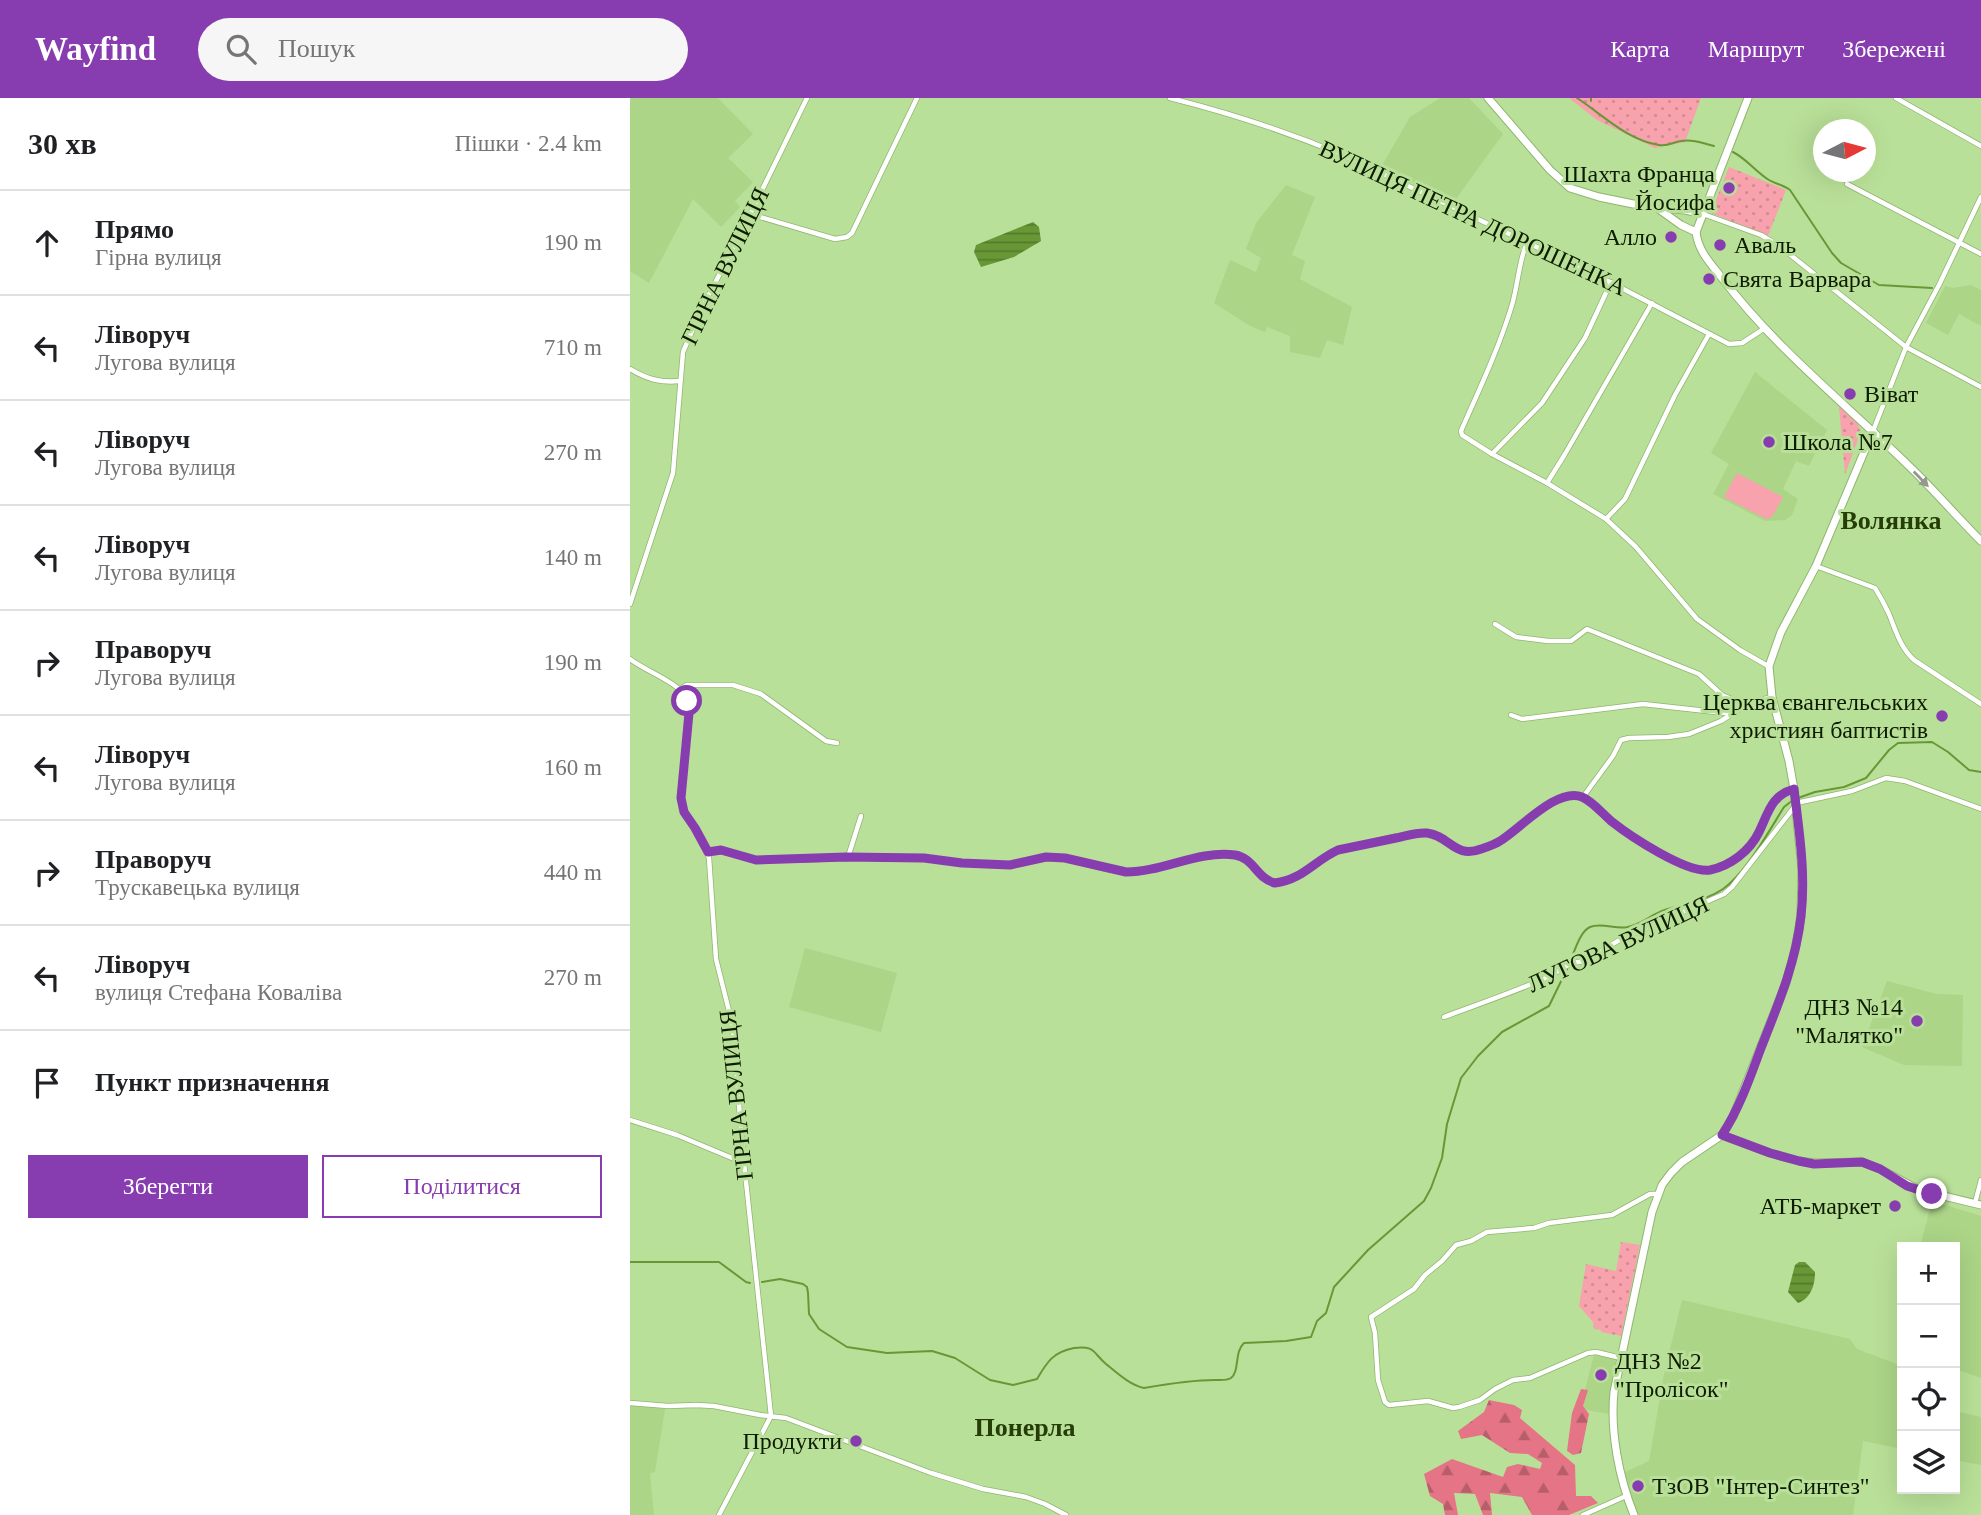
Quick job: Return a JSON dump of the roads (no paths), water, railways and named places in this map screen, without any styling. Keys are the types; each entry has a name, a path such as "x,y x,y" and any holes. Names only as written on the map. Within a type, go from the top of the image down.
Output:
{"main road":[{"path":"1488,98 1564,185 1598,197 1703,214"},
{"path":"1748,98 1696,232 1705,256 1741,303 1765,328 1981,541"},
{"path":"1659,209 1696,232"},
{"path":"1634,1515 1622,1482 1613,1418 1614,1392 1652,1212 1666,1178 1676,1167 1722,1135 1733,1117 1754,1068 1796,950 1802,888 1795,798 1789,761 1772,697 1769,666 1780,632 1816,566 1872,431"},
{"path":"1722,1135 1770,1153 1814,1164 1862,1162 1880,1169 1907,1186 1978,1204"}],"street":[{"name":"ГІРНА ВУЛИЦЯ","path":"630,604 673,472 683,352 807,98"},
{"path":"750,214 835,239 847,237 852,233 917,98"},
{"name":"ВУЛИЦЯ ПЕТРА ДОРОШЕНКА","path":"1170,98 1223,111 1305,139 1375,169 1611,282 1729,344 1736,345 1748,340 1765,328"},
{"path":"1896,98 1981,146"},
{"path":"1847,184 1981,254"},
{"path":"1872,431 1906,347 1981,197"},
{"path":"1703,214 1778,244 1906,347 1981,387"},
{"path":"1528,241 1523,251 1512,306 1461,431 1462,435 1606,519 1636,547 1698,619 1740,650 1769,666"},
{"path":"1492,454 1542,403 1585,338 1611,282"},
{"path":"1547,483 1652,303"},
{"path":"1606,519 1625,499 1675,395 1709,334"},
{"path":"630,369 653,381 680,381"},
{"path":"1816,566 1875,588 1905,651 1914,660 1981,704"},
{"path":"1495,624 1516,637 1548,641 1571,641 1585,630 1590,630 1699,674 1722,695 1746,705"},
{"path":"630,659 679,690 687,685 733,685 761,694 826,741 837,743"},
{"name":"ГІРНА ВУЛИЦЯ","path":"679,690 687,701 689,713 681,798 684,812 708,852 716,960 732,1023 771,1416"},
{"path":"708,852 721,850 756,860 924,858 1010,865 1046,857 1065,858 1126,872 1162,867 1192,858 1232,855 1246,859 1263,878 1275,883 1296,878 1338,850 1418,833 1436,835 1460,851 1477,851 1499,842 1555,800 1583,797 1613,756 1621,740 1689,734 1735,714 1746,705 1772,697"},
{"path":"1511,715 1522,719 1643,704 1735,714"},
{"path":"1795,798 1840,794 1886,778 1905,781 1981,809"},
{"name":"ЛУГОВА ВУЛИЦЯ","path":"1444,1017 1514,992 1577,961 1583,961 1621,939 1724,894 1795,798 1784,791 1767,812 1754,842 1743,853 1723,866 1703,871 1674,861 1614,823 1583,797"},
{"path":"848,857 861,816"},
{"path":"630,1120 677,1135 744,1163"},
{"path":"1978,1204 1981,1180"},
{"path":"1621,1358 1596,1352 1588,1353 1530,1378 1513,1380 1480,1400 1459,1407 1427,1401 1389,1405 1385,1402 1378,1380 1376,1333 1371,1317 1414,1290 1425,1275 1456,1245 1487,1233 1612,1215 1650,1194 1658,1194"},
{"path":"630,1403 714,1406 786,1418 931,1473 983,1489 1026,1497 1066,1515"},
{"path":"719,1515 771,1416"},
{"path":"1583,1515 1626,1496"}],"waterway":[{"path":"1577,98 1616,126 1647,142 1665,145 1689,141 1714,146"},
{"path":"1733,152 1769,180 1790,190 1841,263 1879,285 1932,288"},
{"path":"1798,798 1844,787 1866,778 1898,743 1932,742 1969,770 1981,772"},
{"path":"1569,964 1580,938 1590,927 1628,927 1662,911 1701,900 1723,889 1740,873 1784,807 1793,800"},
{"path":"762,1282 780,1279 807,1287 809,1314 819,1329 847,1347 887,1353 932,1351 955,1358 990,1380 1013,1385 1037,1379 1056,1355 1081,1347 1093,1351 1124,1378 1144,1388 1188,1381 1229,1379 1234,1375 1239,1351 1244,1343 1311,1337 1317,1321 1326,1313 1334,1287 1368,1250 1424,1201 1442,1158 1447,1124 1461,1078 1502,1032 1549,1006 1567,969"},
{"path":"630,1262 719,1262 750,1283"}],"place":[{"name":"Шахта Франца Йосифа","path":"1729,188"},
{"name":"Алло","path":"1671,237"},
{"name":"Аваль","path":"1720,245"},
{"name":"Свята Варвара","path":"1709,279"},
{"name":"Віват","path":"1850,394"},
{"name":"Школа №7","path":"1769,442"},
{"name":"Церква євангельських християн баптистів","path":"1942,716"},
{"name":"ДНЗ №14 \"Малятко\"","path":"1917,1021"},
{"name":"АТБ-маркет","path":"1895,1206"},
{"name":"ДНЗ №2 \"Пролісок\"","path":"1601,1375"},
{"name":"Продукти","path":"856,1441"},
{"name":"ТзОВ \"Інтер-Синтез\"","path":"1638,1486"}],"district":[{"name":"Волянка","path":"1891,520"},
{"name":"Понерла","path":"1025,1427"}]}
